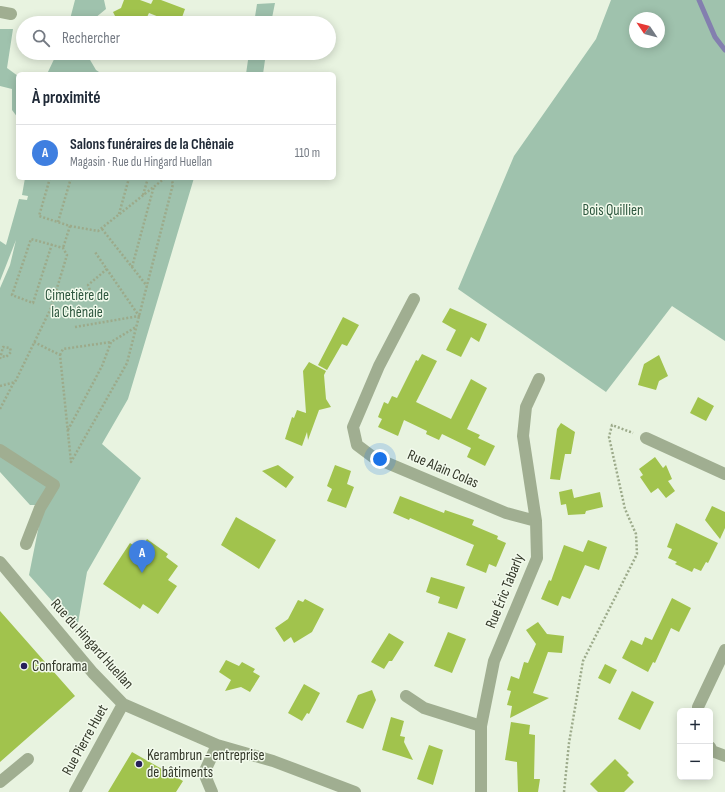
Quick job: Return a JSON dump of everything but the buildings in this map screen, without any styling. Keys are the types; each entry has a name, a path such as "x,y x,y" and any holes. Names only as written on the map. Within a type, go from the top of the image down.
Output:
{"street":[{"name":"Rue Alain Colas","path":"414,299 379,366 353,427 357,445 373,457 506,512 536,521"},
{"name":"Rue Éric Tabarly","path":"481,792 481,726 494,661 537,558 536,521 523,436 526,407 539,378"},
{"path":"646,438 725,474"},
{"path":"0,450 54,485 40,508 26,544"},
{"name":"Rue du Hingard Huellan","path":"0,562 93,673 123,704 217,745 273,761 355,792"},
{"path":"698,708 725,650"},
{"path":"406,696 424,708 481,726"},
{"name":"Rue Pierre Huet","path":"75,792 123,704"},
{"path":"212,792 204,773 217,745"},
{"path":"713,751 725,756"},
{"path":"0,782 28,759"}],"path":[{"path":"49,180 39,216 70,226 98,231 162,180"},
{"path":"58,222 70,180"},
{"path":"119,215 128,180"},
{"path":"143,195 147,180"},
{"path":"136,327 111,342 63,349 60,355 71,462 127,363 173,184 172,180"},
{"path":"132,267 154,186"},
{"path":"63,248 70,226"},
{"path":"102,229 147,286"},
{"path":"0,409 51,308 67,255 63,248 52,244 31,239 12,295 33,303 52,244"},
{"path":"95,252 139,316"},
{"path":"94,301 88,285 107,269"},
{"path":"75,327 139,316"},
{"path":"34,342 60,355"},
{"path":"68,430 102,366 111,342"},
{"path":"3,347 10,348 11,352 9,355 6,357 1,357 0,352 3,347"},
{"path":"0,386 14,382"},
{"path":"564,792 569,743 583,661 637,554 636,534 625,510 610,437 612,425 646,438"}],"green space":[{"path":"75,0 104,0 106,9 98,16 71,16"},
{"name":"Bois Quillien","path":"611,0 725,0 725,341 672,306 606,392 458,289 514,156 596,39"},
{"path":"275,3 272,16 255,16 257,4"},
{"path":"0,29 13,29 7,68 16,75 16,115 12,110 12,89 0,86"},
{"path":"54,60 90,60 96,70 99,72 48,72"},
{"path":"248,60 265,60 263,72 246,72"},
{"name":"Cimetière de la Chênaie","path":"25,180 193,180 128,399 102,444 141,478 87,572 77,629 29,575 42,510 37,505 30,505 0,472 0,288 10,265 16,240 0,281 0,241 6,245 19,199 27,200 28,196 22,195"}],"waterway":[{"path":"699,0 715,37 725,50"}],"place":[{"name":"Salons funéraires de la Chênaie","path":"142,573"},
{"name":"Conforama","path":"24,666"},
{"name":"Kerambrun - entreprise de bâtiments","path":"139,764"}]}
